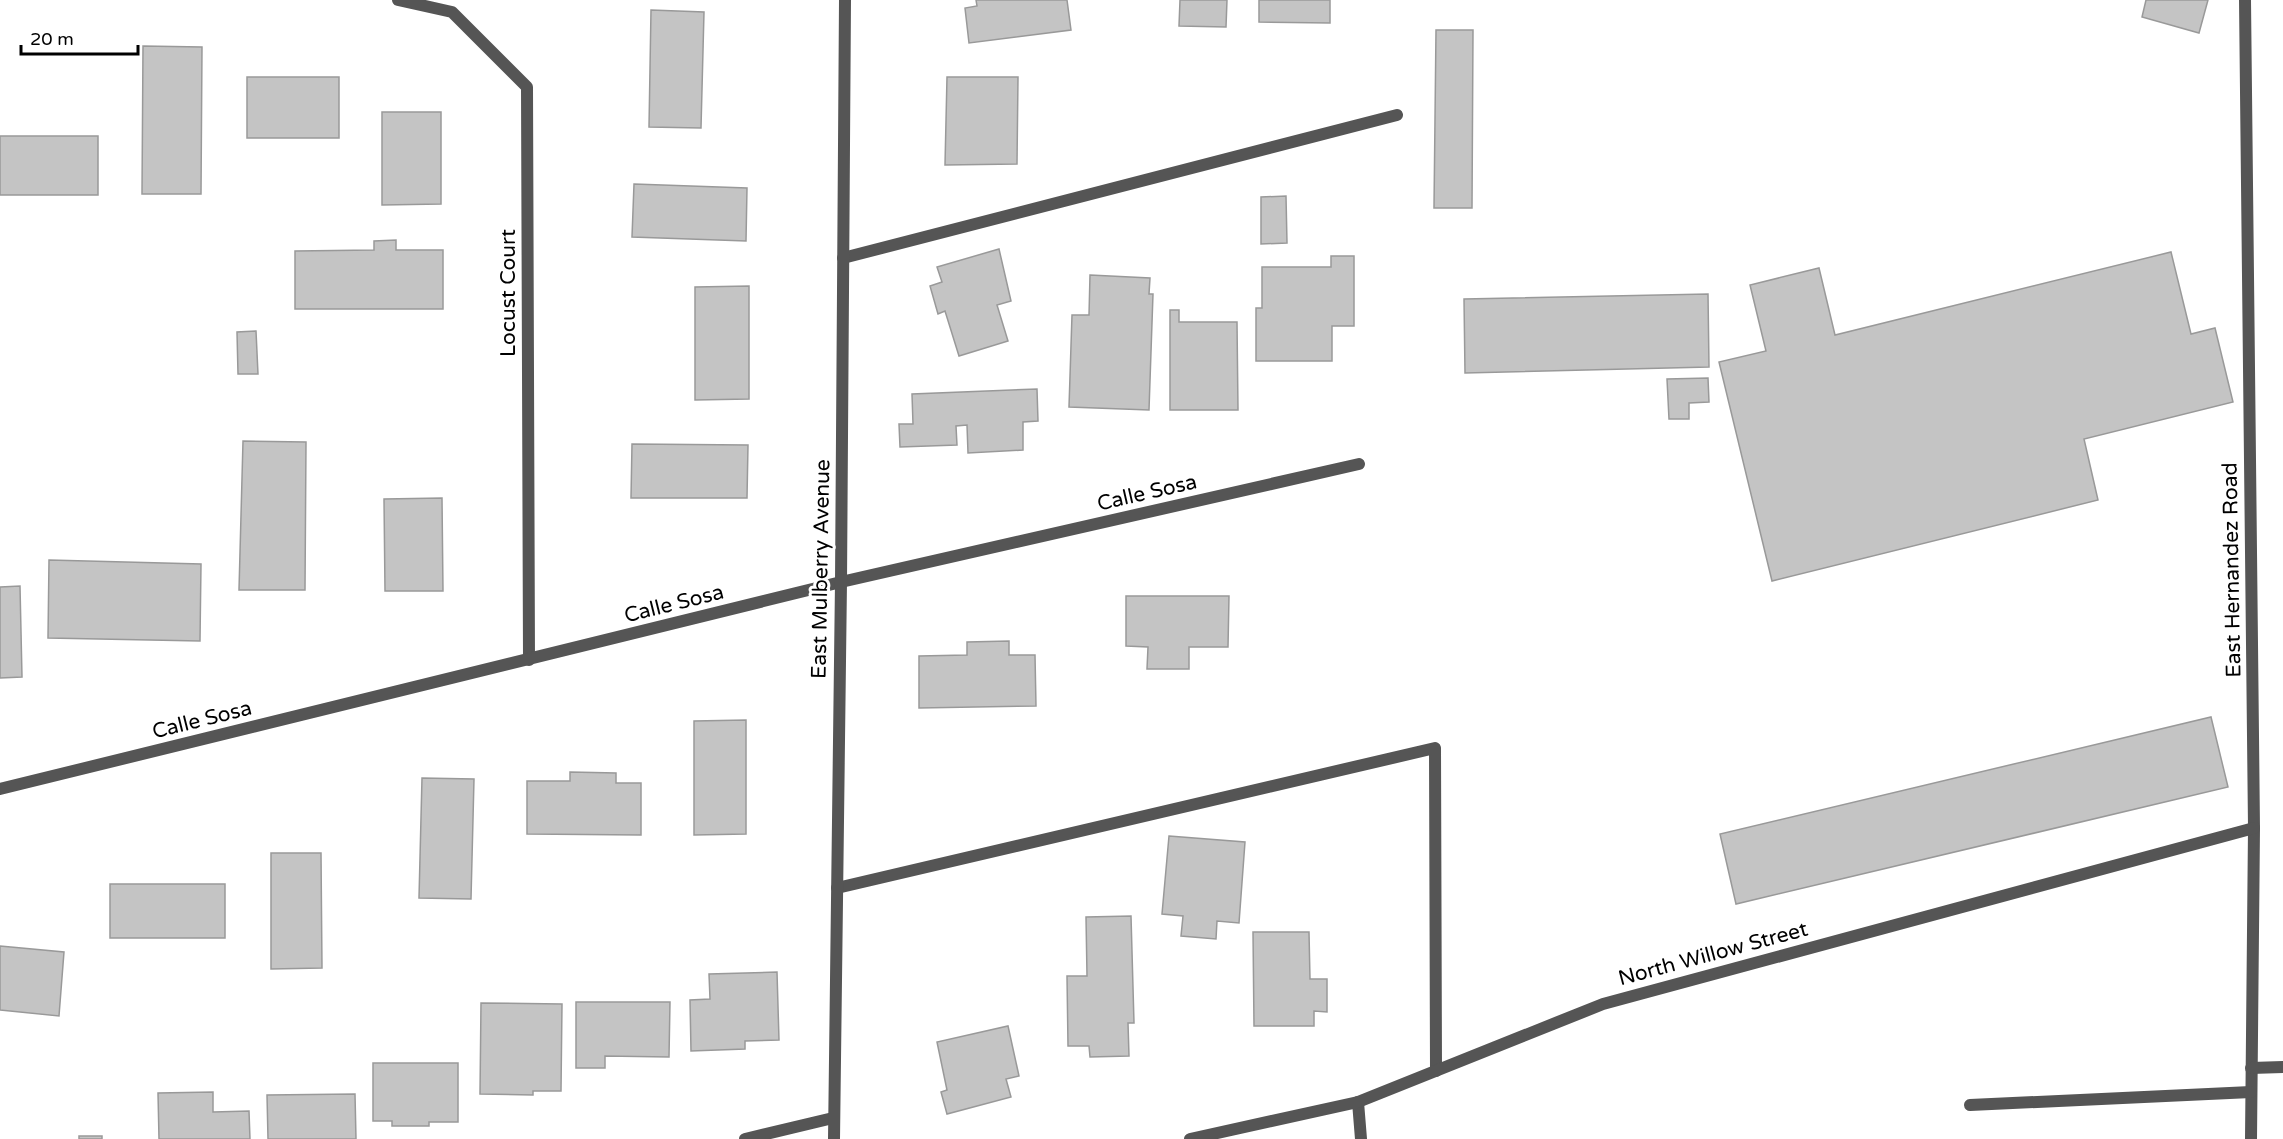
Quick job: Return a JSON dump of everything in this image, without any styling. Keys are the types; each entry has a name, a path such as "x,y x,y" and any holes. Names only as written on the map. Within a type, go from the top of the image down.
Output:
{"street":[{"name":"Locust Court","path":"398,0 452,12 527,87 529,660"},
{"name":"East Mulberry Avenue","path":"834,1139 845,0"},
{"name":"East Hernandez Road","path":"2245,0 2254,828 2251,1139"},
{"path":"843,258 1397,115"},
{"name":"Calle Sosa","path":"0,789 841,582 1359,465"},
{"path":"837,888 1435,748 1436,1071"},
{"name":"North Willow Street","path":"1190,1139 1358,1102 1604,1004 2254,828"},
{"path":"2251,1068 2283,1067"},
{"path":"1970,1105 2251,1092"},
{"path":"1358,1102 1361,1139"},
{"path":"745,1139 833,1118"}],"building":[{"path":"976,0 1067,0 1071,30 969,43 965,8 977,6"},
{"path":"1180,0 1227,0 1226,27 1179,26"},
{"path":"1259,0 1330,0 1330,23 1259,22"},
{"path":"2146,0 2208,0 2199,33 2142,17"},
{"path":"651,10 704,12 701,128 649,127"},
{"path":"1436,30 1473,30 1472,208 1434,208"},
{"path":"143,46 202,47 201,194 142,194"},
{"path":"247,77 339,77 339,138 247,138"},
{"path":"947,77 1018,77 1017,164 945,165"},
{"path":"382,112 441,112 441,204 382,205"},
{"path":"0,136 98,136 98,195 0,195"},
{"path":"634,184 747,188 746,241 632,237"},
{"path":"1286,196 1287,243 1261,244 1261,197"},
{"path":"396,240 396,250 443,250 443,309 295,309 295,251 374,250 374,241"},
{"path":"999,249 1011,301 997,305 1008,341 959,356 945,311 938,314 930,286 942,282 937,267"},
{"path":"2171,252 2191,334 2215,328 2233,402 2084,439 2098,500 1772,581 1719,362 1766,351 1750,285 1819,268 1835,335"},
{"path":"1331,256 1354,256 1354,326 1332,326 1332,361 1256,361 1256,308 1262,308 1262,267 1331,267"},
{"path":"1090,275 1150,278 1149,294 1153,294 1149,410 1069,407 1072,315 1089,315"},
{"path":"749,286 749,399 695,400 695,287"},
{"path":"1708,294 1709,367 1465,373 1464,299"},
{"path":"1170,310 1179,310 1179,322 1237,322 1238,410 1170,410"},
{"path":"256,331 258,374 238,374 237,332"},
{"path":"1708,378 1709,402 1689,403 1689,419 1669,419 1667,379"},
{"path":"1037,389 1038,421 1023,422 1023,450 968,453 967,425 956,426 957,445 900,447 899,424 913,424 912,394"},
{"path":"243,441 306,442 305,590 239,590"},
{"path":"632,444 748,445 747,498 631,498"},
{"path":"442,498 443,591 385,591 384,499"},
{"path":"49,560 201,564 200,641 48,638"},
{"path":"20,586 22,677 0,678 0,587"},
{"path":"1126,596 1229,596 1228,647 1189,647 1189,669 1147,669 1148,647 1126,646"},
{"path":"1009,641 1009,655 1035,655 1036,706 919,708 919,656 967,655 967,642"},
{"path":"2211,717 2228,787 1736,904 1720,834"},
{"path":"746,720 746,834 694,835 694,721"},
{"path":"570,772 616,773 616,783 641,783 641,835 527,834 527,781 570,781"},
{"path":"422,778 474,779 471,899 419,898"},
{"path":"1169,836 1245,842 1239,923 1217,921 1216,939 1181,936 1183,916 1162,914"},
{"path":"271,853 321,853 322,968 271,969"},
{"path":"110,884 225,884 225,938 110,938"},
{"path":"1131,916 1134,1023 1128,1023 1129,1056 1090,1057 1089,1046 1068,1046 1067,976 1087,976 1086,917"},
{"path":"1253,932 1309,932 1310,979 1327,979 1327,1012 1314,1011 1314,1026 1254,1026"},
{"path":"0,946 64,952 59,1016 0,1010"},
{"path":"777,972 779,1040 745,1041 745,1049 691,1051 690,1000 710,999 709,974"},
{"path":"576,1002 670,1002 669,1057 605,1056 605,1068 576,1068"},
{"path":"481,1003 562,1004 561,1091 533,1091 533,1095 480,1094"},
{"path":"1008,1026 1019,1076 1006,1079 1011,1097 947,1114 941,1092 947,1090 937,1042"},
{"path":"373,1063 458,1063 458,1122 429,1122 429,1126 392,1126 392,1121 373,1121"},
{"path":"213,1092 213,1112 249,1111 250,1139 159,1139 158,1093"},
{"path":"355,1094 356,1139 268,1139 267,1095"},
{"path":"79,1136 102,1136 102,1139 79,1139"}]}
